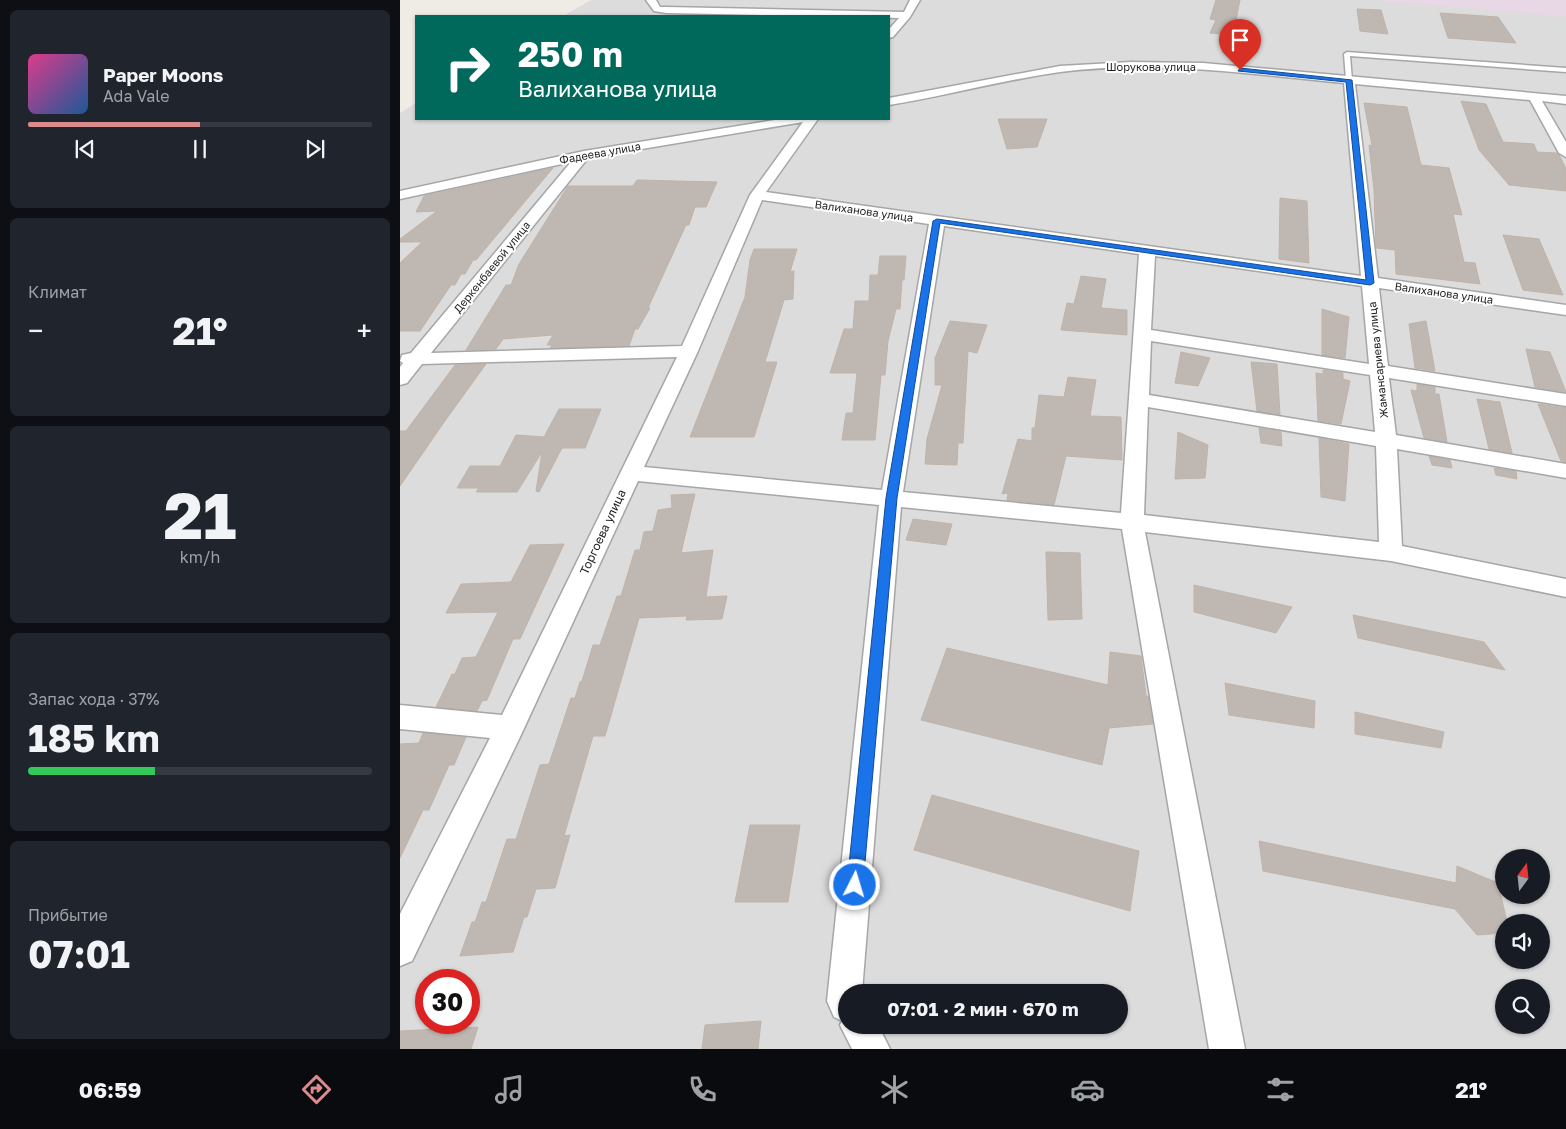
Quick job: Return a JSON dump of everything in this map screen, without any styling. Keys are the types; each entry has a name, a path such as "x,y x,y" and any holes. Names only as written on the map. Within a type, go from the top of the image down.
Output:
{"street":[{"path":"651,0 657,9 666,10 907,15"},
{"path":"890,34 907,15 915,0"},
{"name":"Шорукова улица","path":"890,102 1060,68 1104,66 1203,66 1566,100"},
{"name":"Жамансариева улица","path":"1349,80 1386,440 1391,552"},
{"path":"1534,97 1566,153"},
{"name":"Фадеева улица","path":"400,194 584,155 796,120"},
{"name":"Торгоева улица","path":"400,949 510,728 689,351 757,196 811,120"},
{"name":"Деркенбаевой улица","path":"400,379 408,359 584,155"},
{"name":"Валиханова улица","path":"757,196 1566,310"},
{"path":"846,984 891,498 937,221"},
{"path":"1147,250 1132,522 1227,1049"},
{"path":"1143,334 1566,400"},
{"path":"408,359 689,351"},
{"path":"1140,399 1566,471"},
{"path":"631,473 1132,522 1391,552 1566,588"},
{"path":"400,717 510,728"},
{"path":"863,1034 872,1049"}],"lane":[{"path":"1349,80 1347,54 1566,70"}],"shaded area":[{"path":"591,0 1566,0 1566,1049 400,1049 400,113 415,104 415,120 890,120 890,15 565,15"},
{"path":"1375,0 1566,0 1566,17"}],"building":[{"path":"1216,0 1240,0 1233,35 1210,33 1216,20 1210,19"},
{"path":"1357,9 1381,10 1388,34 1360,31"},
{"path":"1440,13 1498,17 1516,43 1448,38"},
{"path":"1461,101 1486,104 1503,142 1534,144 1537,152 1557,153 1566,169 1566,191 1509,185 1479,150"},
{"path":"1364,103 1407,107 1421,165 1449,168 1462,215 1453,214 1464,262 1475,263 1480,284 1396,274 1395,250 1376,248 1374,190 1369,145 1372,146"},
{"path":"998,119 1047,119 1037,147 1007,149"},
{"path":"553,168 476,260 473,260 465,274 461,274 455,285 451,285 420,331 400,331 400,263 422,242 400,242 400,239 437,211 416,212 424,196"},
{"path":"637,180 717,182 706,207 695,207 689,225 686,225 648,308 650,308 638,329 635,329 629,346 550,348 552,345 547,345 553,335 503,339 496,349 466,350 506,285 511,285 519,264 568,186 633,186"},
{"path":"1280,198 1307,201 1309,263 1279,259"},
{"path":"1503,235 1539,239 1563,295 1523,290"},
{"path":"754,249 797,249 790,272 794,271 793,299 784,300 765,362 777,362 754,437 690,437 745,297 750,260"},
{"path":"880,256 906,256 900,309 896,309 888,341 885,375 881,375 875,440 842,440 846,413 853,413 857,373 830,373 844,329 853,329 855,301 869,301 870,275 878,275"},
{"path":"1081,276 1106,279 1101,308 1127,310 1127,335 1061,330 1067,303 1074,304"},
{"path":"1322,309 1349,317 1345,358 1322,355"},
{"path":"950,321 987,325 977,353 968,351 963,443 958,443 957,465 925,464 927,439 942,385 935,385 935,358"},
{"path":"1426,321 1435,371 1415,368 1409,324"},
{"path":"1526,349 1550,352 1566,392 1535,387"},
{"path":"1181,352 1210,358 1198,386 1175,383"},
{"path":"1251,362 1277,364 1280,415 1257,411"},
{"path":"486,364 400,486 400,431 406,431 455,365"},
{"path":"1323,370 1343,373 1343,379 1350,381 1341,424 1318,421 1316,373 1323,374"},
{"path":"1068,377 1096,380 1090,416 1121,417 1122,460 1066,456 1054,505 1007,500 1008,493 1002,494 1018,439 1032,441 1032,428 1035,428 1039,395 1064,397"},
{"path":"1417,384 1435,387 1435,394 1439,394 1447,442 1424,438 1411,390 1417,391"},
{"path":"1477,399 1500,402 1512,453 1489,449"},
{"path":"1538,404 1566,408 1566,462 1561,461"},
{"path":"559,409 601,409 585,448 562,448 539,492 536,491 542,452 517,492 476,492 479,488 457,488 470,466 500,466 516,435 544,437"},
{"path":"1259,428 1281,432 1282,446 1261,443"},
{"path":"1178,432 1208,445 1205,478 1175,479"},
{"path":"1319,438 1349,444 1345,501 1321,497"},
{"path":"1429,456 1450,460 1452,468 1432,465"},
{"path":"1494,468 1516,471 1517,479 1496,475"},
{"path":"695,494 681,553 713,550 706,597 727,596 722,619 686,620 687,616 639,618 605,736 593,736 564,836 570,835 555,888 536,889 527,917 524,917 513,952 460,956 472,922 475,922 482,902 486,902 507,839 516,839 540,765 549,764 571,698 575,698 593,645 600,645 617,596 621,596 635,550 640,550 644,532 653,531 658,510 672,508 671,495"},
{"path":"913,519 952,524 946,545 906,540"},
{"path":"564,544 520,639 513,639 487,700 482,701 477,711 436,707 462,658 476,657 498,612 446,613 461,584 511,582 530,545"},
{"path":"1046,552 1080,553 1082,619 1048,620"},
{"path":"1194,585 1292,607 1276,633 1194,612"},
{"path":"1353,615 1484,642 1505,670 1358,638"},
{"path":"947,648 1108,685 1110,652 1141,656 1146,696 1148,696 1153,724 1109,728 1102,765 921,720"},
{"path":"1225,683 1315,701 1314,728 1229,715"},
{"path":"1355,712 1444,732 1441,748 1355,734"},
{"path":"423,733 466,737 454,765 449,765 429,810 423,810 400,858 400,744 419,743"},
{"path":"932,795 1139,851 1130,911 914,850"},
{"path":"750,825 800,825 788,902 735,902"},
{"path":"1259,841 1456,883 1457,866 1495,882 1495,904 1503,904 1505,914 1495,914 1495,934 1477,935 1455,909 1263,871"},
{"path":"761,1021 758,1049 702,1049 705,1025"},
{"path":"415,1030 415,1034 476,1034 471,1049 400,1049 400,1031"}],"route":[{"path":"855,885 891,498 937,221 1370,283 1349,80 1240,70"}]}
